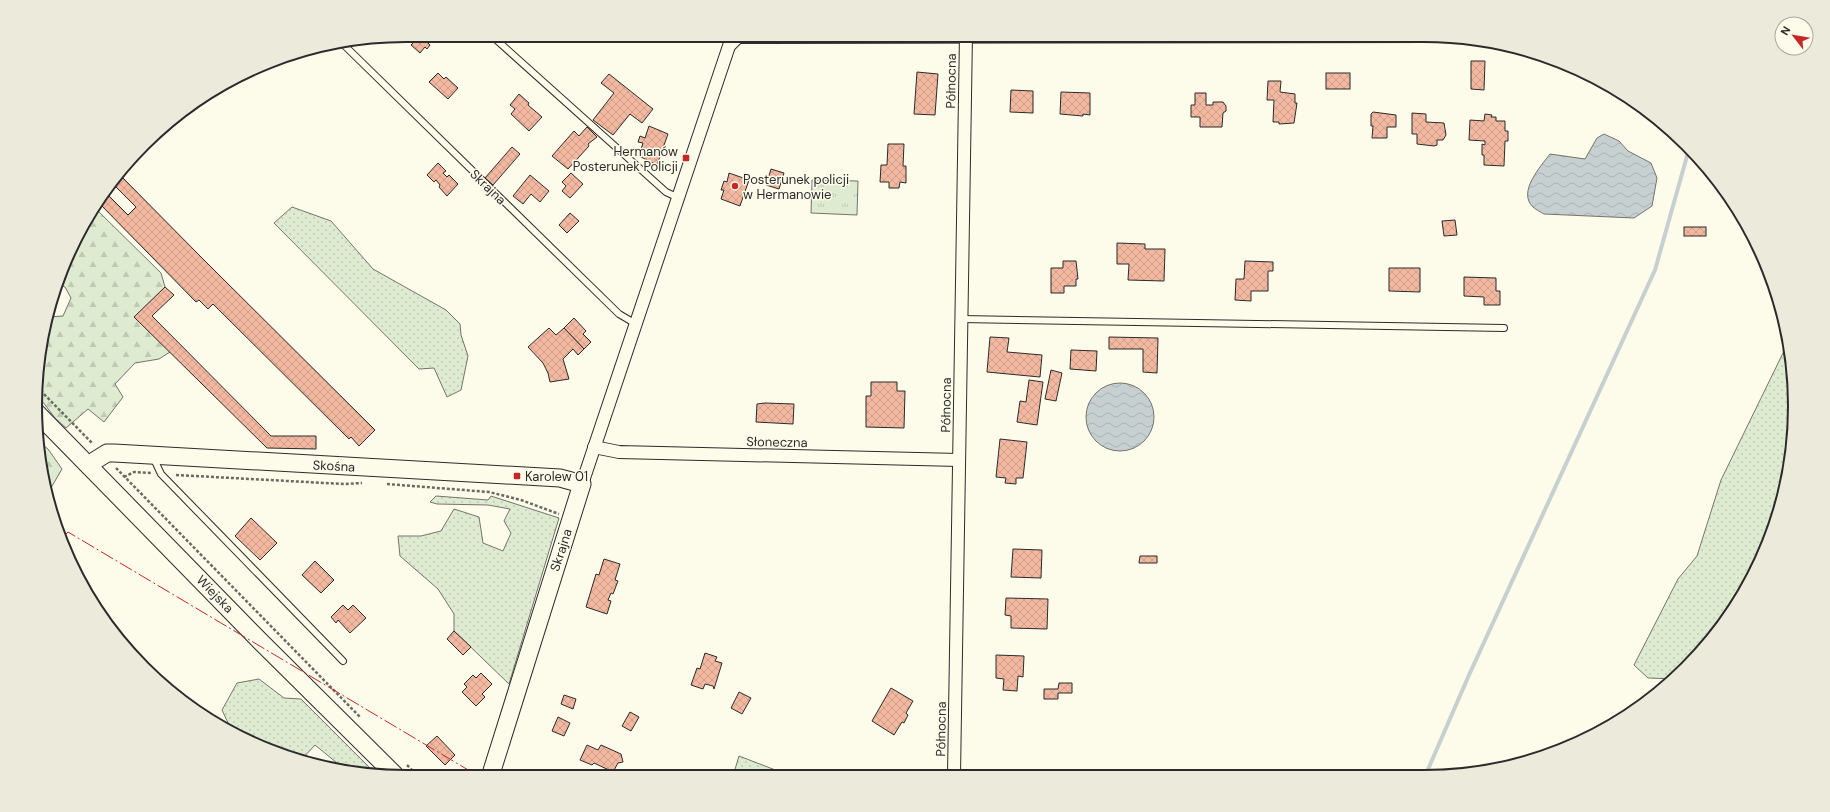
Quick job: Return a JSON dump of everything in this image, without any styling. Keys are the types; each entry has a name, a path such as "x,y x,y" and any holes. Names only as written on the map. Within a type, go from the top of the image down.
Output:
{"street":[{"name":"Skrajna","path":"492,770 594,447 729,46 733,42"},
{"name":"Północna","path":"954,770 966,42"},
{"name":"Wiejska","path":"43,419 88,465 399,768"},
{"name":"Słoneczna","path":"594,447 619,452 959,460"},
{"name":"Skośna","path":"88,465 103,455 114,453 560,478 582,484"}],"lane":[{"path":"499,42 666,192 679,198"},
{"name":"Skrajna","path":"346,47 619,314 636,324"},
{"path":"962,319 1504,328"},
{"path":"152,455 161,474 343,661"}],"path":[{"path":"43,393 365,722"},
{"path":"124,477 134,472 344,484 367,483"},
{"path":"385,484 404,487 489,492 521,500 572,518"}],"green space":[{"path":"812,180 858,181 857,215 811,213"},
{"path":"292,207 331,221 373,269 446,310 460,324 461,335 468,356 461,390 447,397 434,368 419,369 274,223"},
{"path":"99,211 161,273 165,287 135,317 170,352 159,359 135,363 115,384 123,397 104,422 88,409 66,428 55,418 42,401 45,358 53,317 63,316 71,298 65,287 62,286 70,267"},
{"path":"1784,351 1788,406 1785,454 1776,500 1760,545 1739,588 1727,608 1698,646 1665,679 1648,678 1634,665 1678,579 1697,556 1721,480"},
{"path":"44,446 48,449 62,469 51,487"},
{"path":"436,496 488,500 491,496 559,518 509,684 454,631 454,614 438,589 400,556 398,536 421,536 441,531 454,509 479,517 483,543 503,551 511,533 504,521 510,509 488,505 437,504 430,502"},
{"path":"259,679 284,698 301,699 370,768 337,763 315,745 305,756 289,751 228,723 222,710 237,683"},
{"path":"739,756 775,770 735,770"}],"water":[{"path":"1604,134 1619,141 1628,151 1651,163 1657,178 1652,206 1634,218 1544,214 1533,207 1529,201 1529,187 1536,172 1550,154 1585,159 1597,138"},
{"path":"1120,383 1133,386 1144,393 1151,404 1154,417 1151,430 1144,441 1133,448 1120,451 1107,448 1096,441 1089,430 1086,417 1089,404 1096,393 1107,386"}],"building":[{"path":"414,42 429,42 430,45 427,49 425,47 420,53 411,45"},
{"path":"1471,61 1485,61 1484,90 1471,89"},
{"path":"917,72 938,74 935,115 914,114"},
{"path":"438,73 444,79 446,77 458,88 448,99 429,82"},
{"path":"1326,73 1350,73 1350,89 1326,89"},
{"path":"609,74 653,109 642,123 630,114 613,135 593,120 614,93 601,83"},
{"path":"1268,81 1281,81 1280,92 1295,94 1295,103 1297,103 1294,123 1279,124 1279,122 1273,122 1274,100 1267,100"},
{"path":"1011,90 1033,91 1033,113 1010,112"},
{"path":"1061,92 1090,93 1090,115 1083,114 1083,116 1060,114"},
{"path":"1195,93 1206,93 1206,105 1213,105 1213,102 1223,102 1226,106 1226,111 1223,113 1222,127 1200,127 1200,117 1191,117 1191,105 1195,105"},
{"path":"519,94 529,103 528,105 542,117 529,131 511,114 515,109 510,105"},
{"path":"1373,112 1396,115 1396,127 1387,127 1387,138 1372,138 1373,126 1371,126 1371,114"},
{"path":"1412,113 1426,114 1426,122 1444,123 1446,135 1443,140 1437,140 1437,145 1434,146 1417,144 1417,134 1412,134"},
{"path":"1485,114 1492,115 1491,117 1496,117 1496,121 1505,121 1505,131 1508,131 1508,141 1505,141 1504,166 1484,165 1482,144 1485,145 1485,141 1469,140 1470,120 1484,121"},
{"path":"649,126 668,134 657,165 639,156 643,143 638,142 640,136 645,138"},
{"path":"587,127 597,137 588,144 589,146 568,169 552,156 574,131 579,136"},
{"path":"888,144 904,144 903,166 906,166 906,183 900,182 899,188 889,188 889,182 880,182 881,165 887,165"},
{"path":"512,147 520,154 493,185 485,178"},
{"path":"438,163 446,171 443,173 447,177 449,175 458,184 447,196 439,187 440,185 436,180 434,182 427,175"},
{"path":"771,169 784,173 779,189 766,185"},
{"path":"571,173 583,184 570,198 562,191 566,186 562,182"},
{"name":"Posterunek policji w Hermanowie","path":"729,173 749,180 740,206 721,199 724,190 721,190 724,181 727,182"},
{"path":"530,175 549,191 540,202 531,194 523,204 513,196"},
{"path":"122,177 375,430 359,446 351,437 349,439 213,304 208,309 199,300 196,302 102,206 109,196 128,215 136,207 115,186"},
{"path":"570,213 579,221 567,233 559,225"},
{"path":"1455,220 1457,235 1444,236 1442,221"},
{"path":"1684,227 1706,227 1706,236 1684,236"},
{"path":"1117,243 1145,244 1145,249 1165,249 1164,281 1128,280 1129,264 1117,264"},
{"path":"1063,261 1076,261 1078,279 1076,279 1076,286 1064,286 1064,293 1051,293 1051,268 1063,268"},
{"path":"1245,261 1273,262 1273,271 1268,271 1268,291 1251,291 1251,301 1235,300 1236,279 1244,279"},
{"path":"1389,268 1420,268 1420,292 1389,291"},
{"path":"1464,277 1496,278 1496,291 1500,291 1500,305 1484,305 1484,297 1464,296"},
{"path":"165,287 174,295 152,316 271,436 316,436 316,449 267,448 134,317"},
{"path":"574,318 586,331 583,334 591,342 584,349 564,328"},
{"path":"549,328 556,335 564,328 584,349 578,355 573,349 563,359 569,379 550,382 548,373 543,363 528,347"},
{"path":"990,337 1009,338 1007,352 1042,355 1040,377 987,372"},
{"path":"1109,337 1158,338 1157,373 1143,372 1143,349 1109,349"},
{"path":"1071,350 1097,351 1096,371 1070,369"},
{"path":"1051,370 1062,373 1056,401 1045,399"},
{"path":"1029,380 1043,382 1037,425 1017,422 1020,401 1026,402"},
{"path":"871,382 897,382 897,391 905,391 904,428 866,427 866,396 871,396"},
{"path":"757,404 794,404 793,424 756,422"},
{"path":"1000,439 1027,442 1023,478 1016,478 1016,484 1005,483 1006,478 996,477"},
{"path":"251,518 277,543 260,560 235,536"},
{"path":"1013,549 1042,550 1041,578 1011,577"},
{"path":"1140,556 1157,556 1157,563 1139,563"},
{"path":"604,559 620,564 615,580 618,581 613,594 611,593 608,600 611,601 607,614 586,607 596,574 599,575"},
{"path":"315,561 334,580 321,593 302,575"},
{"path":"1006,598 1048,599 1047,629 1011,628 1011,616 1005,615"},
{"path":"343,605 348,610 353,605 366,618 350,633 338,620 336,623 331,617"},
{"path":"454,631 471,647 463,655 447,639"},
{"path":"705,653 717,657 715,661 722,663 714,689 713,686 705,684 703,689 691,685 697,668 700,669"},
{"path":"996,655 1024,656 1023,677 1018,676 1017,691 1003,690 1004,679 996,678"},
{"path":"481,673 492,684 482,694 485,697 476,706 462,692 467,687 464,684 473,675 476,678"},
{"path":"1059,683 1072,683 1072,693 1058,693 1058,699 1044,699 1044,689 1058,689"},
{"path":"891,688 913,701 906,713 908,715 904,723 902,722 894,735 872,721"},
{"path":"739,692 751,698 742,714 731,708"},
{"path":"564,695 576,699 573,709 561,704"},
{"path":"630,712 639,717 631,731 622,726"},
{"path":"558,717 570,723 564,736 552,731"},
{"path":"437,736 455,755 445,765 426,746"},
{"path":"587,745 598,750 601,745 621,754 623,762 618,763 614,770 609,770 594,763 592,765 580,760"}],"waterway":[{"path":"1428,770 1469,675 1655,270 1687,155"}],"power":[{"path":"66,534 68,532 468,770"}],"place":[{"name":"Hermanów Posterunek Policji","path":"686,158"},
{"name":"Posterunek policji w Hermanowie","path":"735,186"},
{"name":"Karolew 01","path":"517,476"}]}
